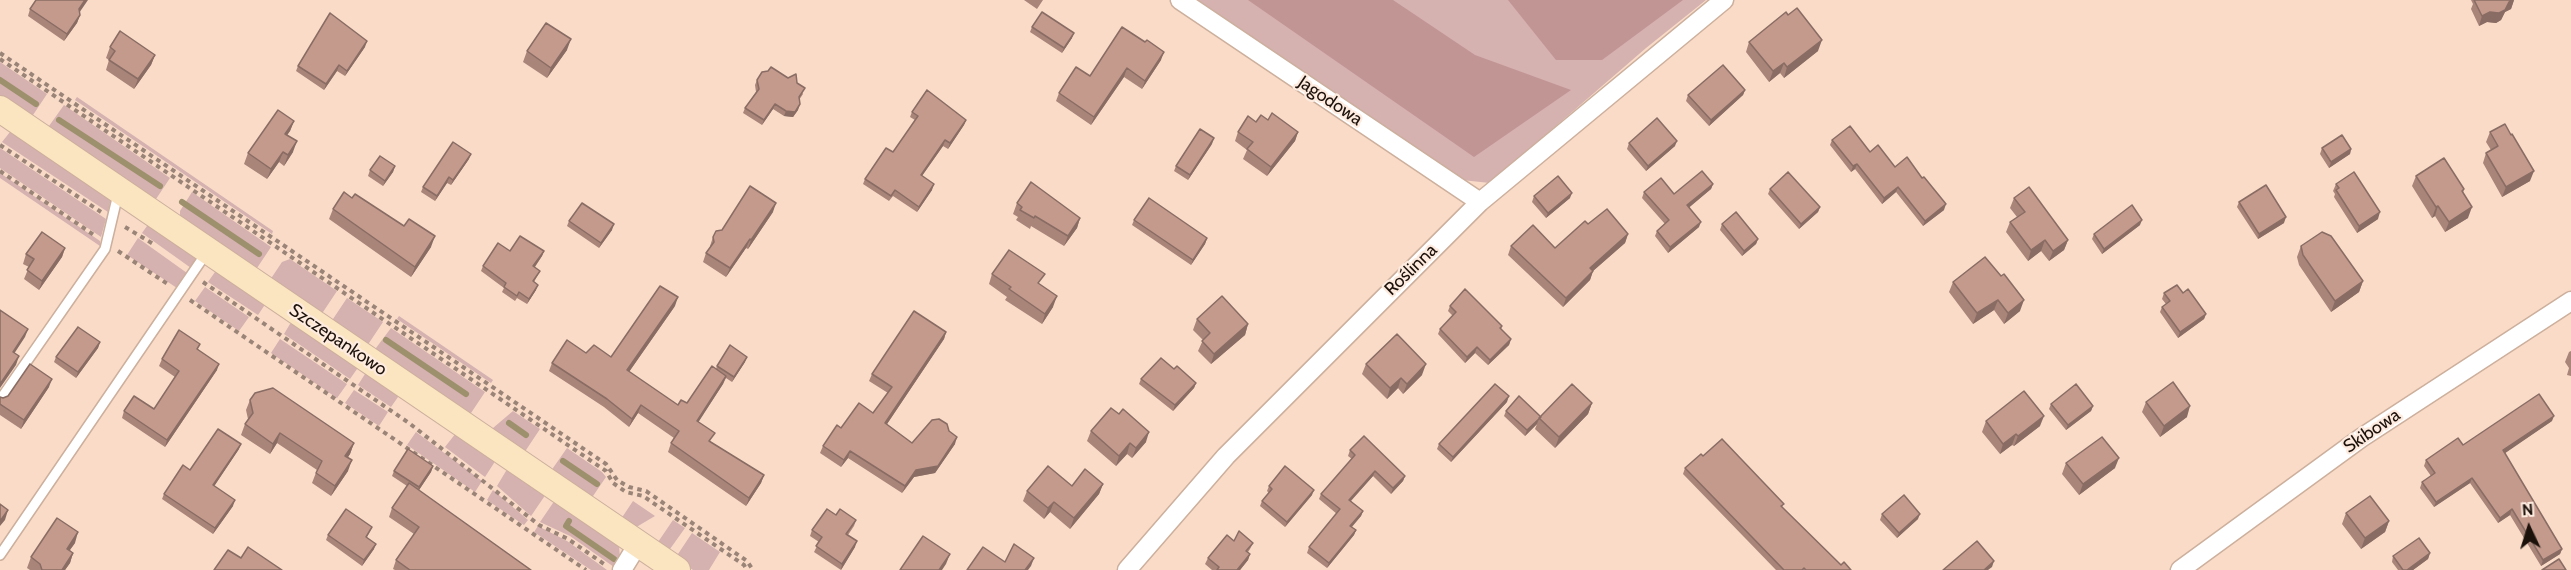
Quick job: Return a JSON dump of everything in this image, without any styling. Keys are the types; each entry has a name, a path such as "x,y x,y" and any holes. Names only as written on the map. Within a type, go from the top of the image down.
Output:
{"street":[{"name":"Jagodowa","path":"1180,0 1480,202"},
{"name":"Roślinna","path":"1127,570 1226,456 1480,202 1724,0"},
{"name":"Szczepankowo","path":"0,109 677,570"},
{"name":"Skibowa","path":"2180,570 2361,438 2571,301"},
{"path":"615,569 638,544"}],"lane":[{"path":"0,400 105,249 119,190"},
{"path":"0,555 208,251"}],"path":[{"path":"0,53 606,464 617,480 629,487 646,491 747,561 753,570"},
{"path":"0,59 606,471 614,483 626,492 643,496 744,565 747,570"},
{"path":"0,145 158,247"},
{"path":"0,171 586,570"},
{"path":"192,274 409,423 493,487 529,518 615,569"}],"shaded area":[{"path":"1196,0 1706,0 1646,48 1490,183 1462,180"},
{"path":"1248,0 1393,0 1475,55 1571,90 1474,157"},
{"path":"1508,0 1683,0 1602,60 1556,60"},
{"path":"0,62 47,94 33,115 27,117 0,98"},
{"path":"77,97 273,231 272,234 75,100"},
{"path":"64,105 170,178 156,199 150,200 50,132 49,126"},
{"path":"14,131 111,198 108,212 2,142 10,132"},
{"path":"0,148 106,219 101,237 0,168"},
{"path":"0,173 100,241 100,246 0,178"},
{"path":"192,192 271,247 257,268 251,269 180,219 180,211"},
{"path":"151,225 196,255 191,268 142,233 147,226"},
{"path":"138,238 187,273 177,288 127,255"},
{"path":"290,259 337,291 323,312 317,313 272,283 272,277 282,262"},
{"path":"219,271 263,301 264,306 258,315 208,282 215,272"},
{"path":"205,287 249,317 239,331 195,301"},
{"path":"347,298 383,322 369,343 363,345 333,325 333,319"},
{"path":"399,316 493,380 491,383 397,319"},
{"path":"295,323 357,365 350,379 284,334 290,324"},
{"path":"391,328 485,392 471,413 465,414 377,354 376,348"},
{"path":"280,339 347,384 337,398 271,353"},
{"path":"369,373 398,392 398,397 391,407 358,385 365,374"},
{"path":"354,390 388,412 379,426 345,403"},
{"path":"513,411 540,429 526,450 519,451 493,433 493,428"},
{"path":"416,432 482,481 475,492 407,445"},
{"path":"456,433 494,459 485,477 445,447"},
{"path":"567,448 606,477 593,496 588,498 554,475 553,468"},
{"path":"511,470 543,492 544,497 531,516 497,486 506,471"},
{"path":"493,490 528,520 524,525 487,500"},
{"path":"633,501 655,516 633,529 623,522 623,516"},
{"path":"558,502 616,541 620,558 614,567 570,536 540,522 553,503"},
{"path":"673,520 685,528 670,549 664,550 656,545"},
{"path":"538,526 567,541 607,570 591,570 534,532"},
{"path":"692,533 720,552 709,570 693,570 678,560 678,554"}],"building":[{"path":"36,0 85,0 79,9 80,15 67,34 30,9"},
{"path":"2474,0 2513,0 2509,2 2505,10 2499,13 2490,12 2482,16"},
{"path":"1797,8 1822,40 1787,67 1784,63 1773,71 1749,42 1786,12 1788,15"},
{"path":"1042,12 1074,33 1064,48 1032,27"},
{"path":"330,13 367,41 347,71 339,65 326,84 298,66"},
{"path":"546,23 571,39 551,68 527,51"},
{"path":"1122,27 1164,52 1145,81 1127,68 1094,117 1059,93 1076,67 1090,76"},
{"path":"120,31 155,55 138,79 109,60 115,51 110,47"},
{"path":"1723,65 1745,90 1711,120 1688,95"},
{"path":"771,67 788,78 796,74 797,83 805,88 799,97 800,104 795,112 786,111 775,104 764,120 745,108 759,89 757,80 762,72 768,71"},
{"path":"927,90 966,120 950,143 945,140 921,175 934,184 919,207 895,190 891,196 865,179 886,148 893,152 918,116 912,112"},
{"path":"278,110 294,121 285,134 297,141 288,155 283,152 271,169 248,153"},
{"path":"1272,113 1298,132 1271,167 1247,149 1253,142 1238,132 1248,116 1256,122 1261,115 1268,120"},
{"path":"1657,118 1677,141 1648,166 1629,143"},
{"path":"2505,124 2534,171 2506,187 2486,153 2498,146 2490,132"},
{"path":"1850,126 1870,152 1878,145 1895,167 1907,157 1922,178 1924,177 1946,204 1925,221 1898,187 1884,198 1857,164 1853,166 1832,140"},
{"path":"1200,129 1214,138 1190,175 1176,166"},
{"path":"2342,135 2351,149 2331,162 2322,148"},
{"path":"453,142 471,154 453,180 449,177 437,196 423,187"},
{"path":"380,156 395,166 385,181 370,170"},
{"path":"2444,158 2464,189 2462,191 2472,207 2449,222 2438,206 2436,207 2416,176"},
{"path":"1702,171 1713,184 1687,205 1701,222 1670,247 1657,231 1669,220 1644,192 1661,178 1674,194"},
{"path":"1788,172 1820,207 1801,224 1770,189"},
{"path":"2354,172 2380,212 2359,226 2336,190 2339,188 2336,184"},
{"path":"1558,176 1572,193 1548,213 1534,196"},
{"path":"1031,182 1080,218 1068,236 1035,216 1034,218 1020,210 1022,207 1017,203"},
{"path":"2266,185 2286,217 2259,234 2239,202"},
{"path":"750,186 776,203 730,268 706,253 714,242 713,237 716,231 722,230"},
{"path":"2029,187 2068,240 2053,251 2045,240 2031,250 2010,222 2025,212 2014,198"},
{"path":"344,192 352,198 355,194 404,226 409,219 435,236 415,267 333,209"},
{"path":"1149,198 1207,238 1193,260 1134,220"},
{"path":"582,203 614,224 601,243 569,221"},
{"path":"2132,205 2142,220 2104,249 2094,234"},
{"path":"1607,209 1628,234 1590,268 1593,271 1566,298 1511,246 1533,225 1555,248 1585,221 1588,224"},
{"path":"1736,212 1758,239 1744,251 1722,224"},
{"path":"42,232 65,248 42,281 27,270 34,259 26,254"},
{"path":"2322,232 2331,236 2363,281 2335,301 2303,255 2301,246"},
{"path":"520,236 544,251 533,266 540,271 533,281 538,285 529,299 519,292 517,296 504,287 506,283 483,266 498,243 510,251"},
{"path":"1009,250 1045,274 1038,283 1057,296 1045,314 992,274"},
{"path":"1985,257 2001,276 2004,274 2024,300 2008,313 1998,300 1977,313 1953,282"},
{"path":"2177,285 2183,293 2188,289 2206,314 2180,332 2162,307 2170,301 2164,293"},
{"path":"660,286 678,297 627,370 678,405 681,400 687,403 712,366 726,376 697,421 715,433 709,441 764,475 749,498 671,443 679,431 641,405 632,419 607,399 552,363 567,340 586,353 594,345 611,357"},
{"path":"1465,289 1502,326 1500,328 1511,339 1490,360 1477,347 1467,357 1440,329 1456,312 1450,306"},
{"path":"1222,296 1248,324 1214,354 1202,341 1210,333 1197,319"},
{"path":"0,310 28,329 13,352 19,356 0,384"},
{"path":"914,311 946,332 885,423 912,443 932,420 939,419 947,424 949,431 957,437 938,466 916,470 905,486 850,451 844,460 823,446 837,425 841,428 859,403 873,413 892,387 872,374"},
{"path":"78,327 100,342 78,372 56,357"},
{"path":"179,330 200,344 197,349 219,364 167,440 124,411 134,396 154,409 179,371 162,359"},
{"path":"1397,334 1426,364 1407,384 1401,378 1390,388 1366,364"},
{"path":"730,345 747,357 734,377 717,366"},
{"path":"1161,358 1174,369 1177,366 1196,383 1175,405 1141,379"},
{"path":"30,364 52,379 24,420 0,404 0,397 8,396"},
{"path":"2173,382 2190,406 2164,426 2146,402"},
{"path":"1495,384 1509,396 1453,457 1439,444"},
{"path":"1572,384 1592,403 1559,437 1539,418"},
{"path":"2076,384 2093,406 2068,425 2051,404"},
{"path":"273,388 354,443 345,456 352,460 335,486 316,473 322,461 280,433 273,444 245,424 253,413 250,400 255,393"},
{"path":"2024,391 2044,416 2018,436 2016,434 2003,444 1986,421"},
{"path":"2539,394 2554,416 2503,450 2562,549 2543,560 2512,509 2500,518 2472,478 2436,502 2422,482 2435,473 2426,460 2458,438 2463,445"},
{"path":"1519,396 1541,417 1527,430 1506,411"},
{"path":"1111,408 1119,414 1123,409 1149,432 1136,448 1130,443 1119,456 1091,431"},
{"path":"218,429 241,444 213,485 235,500 215,528 164,494 183,465 190,470"},
{"path":"1364,436 1405,476 1393,488 1375,471 1349,500 1363,511 1350,526 1356,530 1329,563 1309,547 1340,509 1321,494 1355,455 1350,450"},
{"path":"2102,437 2119,458 2083,484 2066,463"},
{"path":"1722,439 1784,504 1781,506 1841,565 1844,562 1851,570 1806,570 1804,568 1784,570 1685,468"},
{"path":"408,449 433,466 419,487 394,471"},
{"path":"1048,466 1072,486 1085,469 1103,484 1074,518 1054,502 1048,508 1027,491"},
{"path":"1285,466 1314,490 1287,522 1262,501 1272,489 1269,486"},
{"path":"409,483 531,570 410,570 396,560 419,527 392,508"},
{"path":"1904,495 1920,514 1899,533 1882,514"},
{"path":"2370,496 2389,521 2365,538 2346,513"},
{"path":"0,504 8,510 0,521"},
{"path":"346,509 372,527 366,537 376,544 364,560 328,535"},
{"path":"827,509 836,515 840,509 856,520 846,534 857,541 842,564 816,546 822,537 812,530"},
{"path":"57,518 78,532 67,549 73,553 62,570 42,570 40,564 31,557"},
{"path":"1239,531 1253,543 1246,551 1250,554 1237,570 1217,570 1219,567 1208,558 1227,535 1234,541"},
{"path":"923,536 950,554 939,570 900,570"},
{"path":"2419,538 2430,553 2407,570 2403,570 2393,556"},
{"path":"1977,541 1994,561 1984,570 1943,570"},
{"path":"1014,544 1034,558 1025,570 967,570 983,547 1005,562"},
{"path":"248,547 282,570 214,570 228,550 241,558"},
{"path":"2559,559 2566,570 2542,570"}],"waterway":[{"path":"0,80 36,104"},
{"path":"59,120 160,186"},
{"path":"182,202 259,254"},
{"path":"386,340 466,394"},
{"path":"509,423 526,435"},
{"path":"563,461 597,484"},
{"path":"569,521 566,526 614,559"}]}
